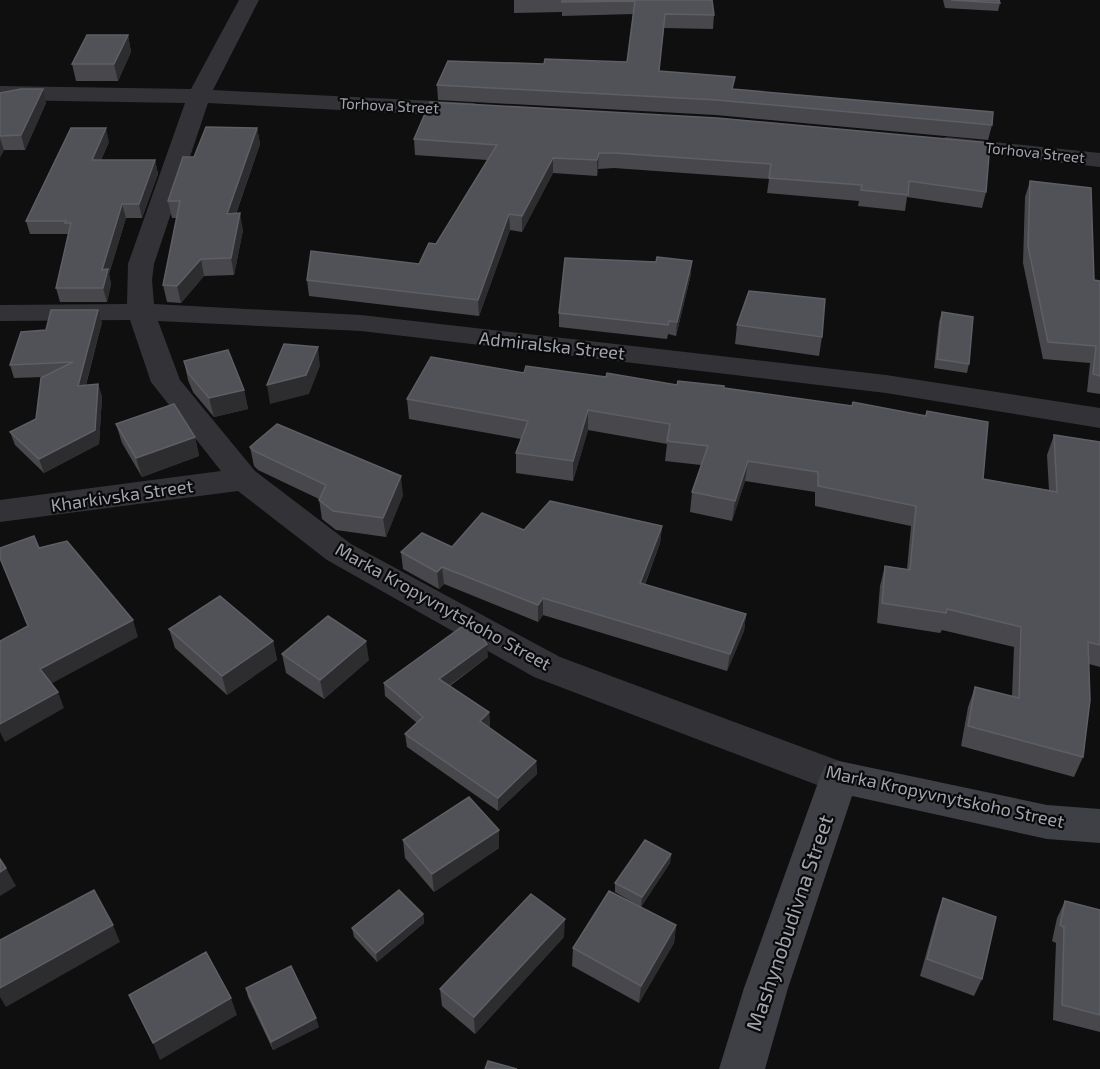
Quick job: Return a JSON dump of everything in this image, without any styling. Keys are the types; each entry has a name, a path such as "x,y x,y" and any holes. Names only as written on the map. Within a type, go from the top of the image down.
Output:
{"street":[{"name":"Marka Kropyvnytskoho Street","path":"249,0 199,96 141,264 139,280 141,312 166,382 244,479 339,552 548,667 839,777 1047,822 1100,826"},
{"name":"Torhova Street","path":"0,93 199,96 500,111"},
{"name":"Torhova Street","path":"928,142 1100,160"},
{"name":"Admiralska Street","path":"0,314 141,312 361,323 886,384 1100,418"},
{"name":"Kharkivska Street","path":"0,511 244,479"},
{"name":"Mashynobudivna Street","path":"742,1069 766,988 839,777"}],"building":[{"path":"562,0 712,0 714,15 665,14 659,71 735,77 732,89 993,112 992,125 717,100 437,85 448,61 544,64 545,59 627,62 635,1 562,2"},
{"path":"951,0 999,0 1000,3"},
{"path":"87,35 128,35 114,64 72,64"},
{"path":"21,89 43,89 21,135 0,136 0,93"},
{"path":"430,102 717,118 990,143 986,192 909,181 908,195 861,190 862,185 769,178 771,164 615,153 599,153 597,160 553,158 522,216 509,214 478,300 307,280 311,251 419,264 429,243 436,244 497,145 414,139"},
{"path":"206,127 257,128 227,214 240,213 231,258 201,259 177,286 163,285 180,201 168,201 183,157 194,157"},
{"path":"71,128 106,128 92,160 155,160 139,204 122,204 102,270 108,269 103,288 56,288 71,223 26,221"},
{"path":"1030,181 1091,188 1094,280 1100,281 1100,376 1093,374 1096,346 1048,342 1028,246"},
{"path":"657,257 692,261 677,322 669,321 668,325 559,313 565,258 656,262"},
{"path":"749,291 825,299 822,337 737,325"},
{"path":"51,310 98,310 78,386 98,384 95,430 39,459 10,432 36,419 41,378 73,362 10,365 21,332 46,330"},
{"path":"942,312 973,317 969,364 937,359"},
{"path":"284,344 318,347 306,375 267,385"},
{"path":"228,350 244,390 209,398 188,373 184,361"},
{"path":"431,357 524,373 526,366 606,377 607,373 677,385 678,381 724,386 724,388 852,406 853,402 926,416 927,411 988,422 983,479 1057,492 1054,435 1100,442 1100,645 1088,642 1090,700 1083,757 968,726 975,687 1019,698 1021,627 947,609 946,613 882,603 885,566 910,570 916,506 818,486 818,472 748,461 735,501 692,492 708,446 667,441 670,424 588,410 573,461 516,453 528,421 407,399"},
{"path":"174,404 195,437 136,458 116,424"},
{"path":"277,424 401,476 383,518 333,511 319,500 326,485 250,447"},
{"path":"550,501 662,526 640,583 746,614 730,654 543,598 538,605 442,567 437,572 401,552 422,533 452,547 482,513 524,530"},
{"path":"34,536 39,548 67,541 133,620 40,669 58,692 0,724 0,641 28,626 0,558 0,548"},
{"path":"220,596 273,641 222,676 169,629"},
{"path":"328,616 366,641 320,680 282,654"},
{"path":"463,626 482,637 487,644 439,679 489,712 480,721 536,761 498,798 405,734 423,717 384,683"},
{"path":"469,797 499,830 432,874 403,840"},
{"path":"645,840 671,854 642,897 615,883"},
{"path":"0,859 6,868 0,872"},
{"path":"94,890 113,925 0,988 0,940"},
{"path":"399,890 423,914 376,953 352,928"},
{"path":"609,891 676,925 641,986 573,948"},
{"path":"531,894 565,919 474,1017 440,989"},
{"path":"943,898 996,917 982,979 927,959"},
{"path":"1065,901 1100,910 1100,1015 1062,1005 1064,927 1060,925"},
{"path":"206,952 231,998 153,1043 129,995"},
{"path":"291,966 316,1018 271,1042 246,988"},
{"path":"488,1061 517,1069 485,1069"}]}
